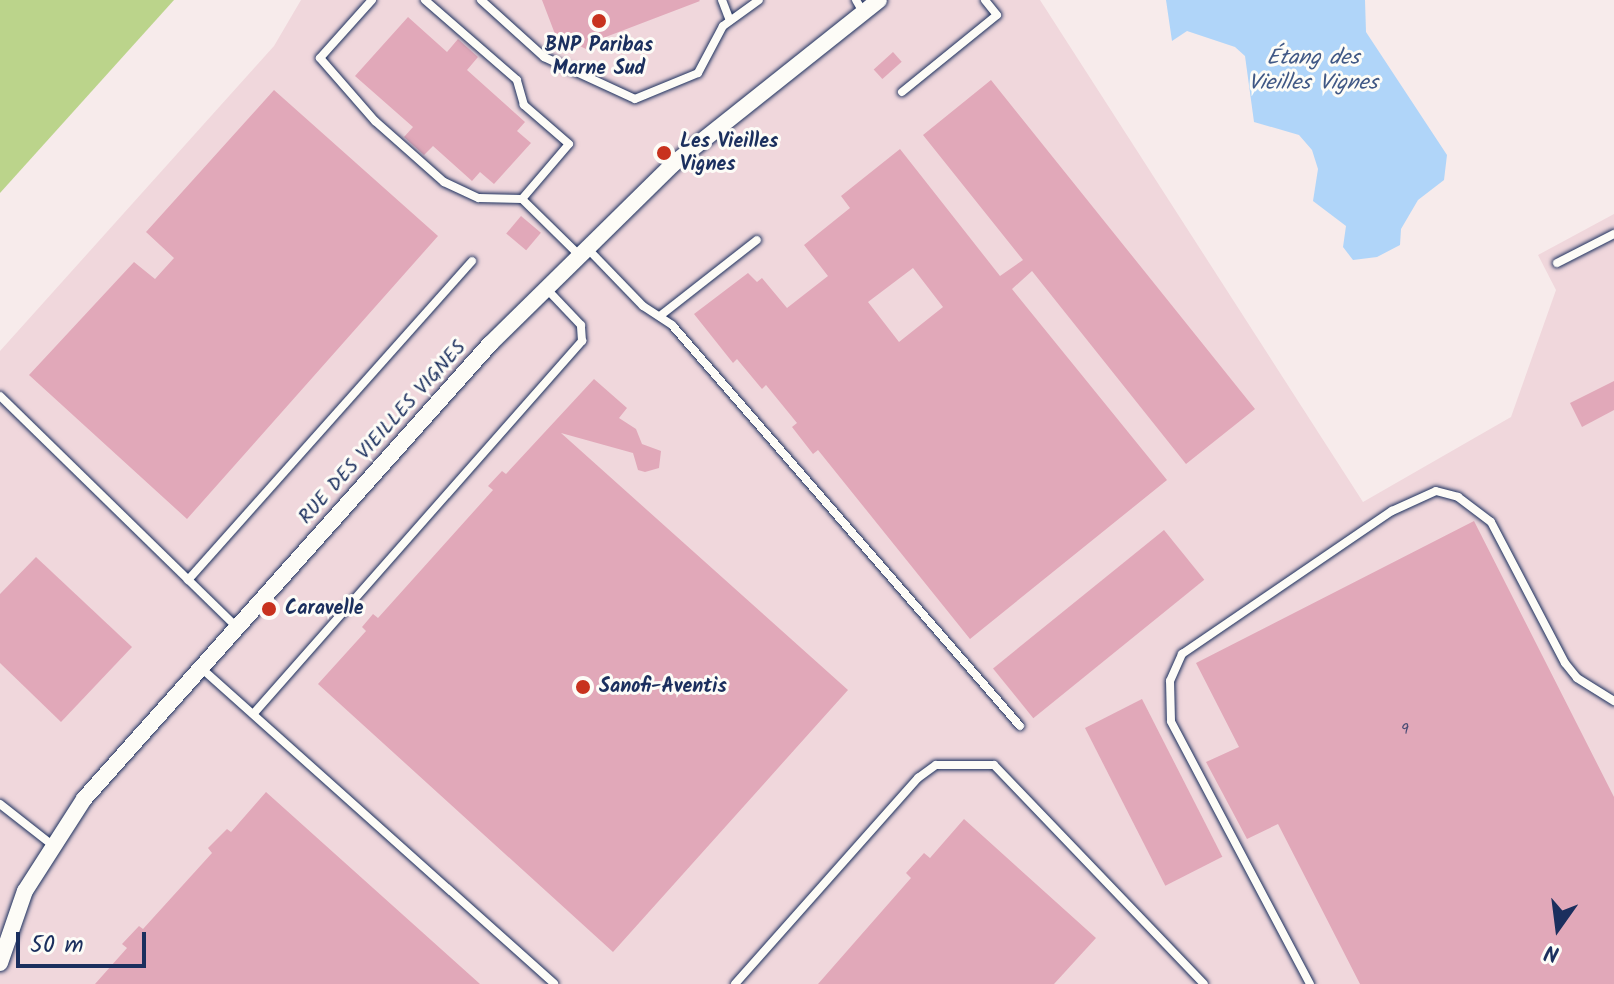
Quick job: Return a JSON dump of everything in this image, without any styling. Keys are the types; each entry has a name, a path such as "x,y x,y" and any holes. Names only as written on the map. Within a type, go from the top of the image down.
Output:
{"street":[{"name":"RUE DES VIEILLES VIGNES","path":"0,963 25,891 51,844 105,773 544,287 755,95 860,6 879,0"}],"lane":[{"path":"372,0 320,58 375,121 444,182 479,198 522,199 660,316 1020,726"},
{"path":"425,0 517,80 524,105 569,144 522,199"},
{"path":"481,0 544,57 635,99 698,73 730,21 759,0"},
{"path":"722,0 730,21"},
{"path":"902,92 997,15 985,0"},
{"path":"1557,263 1614,234"},
{"path":"660,316 757,240"},
{"path":"188,580 472,261"},
{"path":"255,712 582,341 581,325 544,287"},
{"path":"0,396 236,626"},
{"path":"1310,984 1171,721 1170,681 1182,654 1392,511 1436,491 1458,497 1491,522 1565,663 1577,678 1614,701"},
{"path":"199,667 255,712 554,984"},
{"path":"735,984 918,778 936,765 994,765 1204,984"},
{"path":"0,804 51,844"}],"shaded area":[{"path":"301,0 1040,0 1363,502 1511,417 1556,290 1538,255 1614,214 1614,984 0,984 0,351 274,46"}],"green space":[{"path":"0,0 174,0 0,193"}],"water":[{"name":"Étang des Vieilles Vignes","path":"1166,0 1365,0 1366,32 1447,155 1444,180 1418,200 1401,229 1400,245 1377,257 1353,260 1343,247 1346,226 1313,201 1318,169 1312,150 1299,135 1254,122 1245,56 1235,47 1187,31 1172,41"}],"building":[{"name":"BNP Paribas Marne Sud","path":"542,0 700,1 603,38 605,43 588,50 555,34"},
{"path":"408,17 447,52 458,39 478,57 467,70 525,122 517,131 531,143 494,184 480,172 472,181 433,146 424,155 404,137 413,127 355,76"},
{"path":"893,52 902,62 882,79 874,69"},
{"path":"991,80 1255,409 1186,464 1032,271 1012,289 1167,480 970,639 818,450 813,454 792,427 797,423 766,385 762,389 737,359 733,363 694,314 748,273 757,282 762,278 787,308 828,276 804,245 850,208 841,196 900,149 1000,276 1023,260 923,135","holes":["913,268 943,307 899,342 868,302"]},
{"path":"274,90 438,236 187,519 29,375 134,262 155,279 174,258 146,232"},
{"path":"521,216 541,233 526,250 506,234"},
{"name":"Sanofi-Aventis","path":"594,379 627,408 619,418 636,429 642,444 661,451 659,468 645,472 638,470 633,453 561,433 848,690 613,952 318,684 366,631 362,627 373,614 378,618 493,490 488,486 502,471 506,474"},
{"path":"1614,381 1614,410 1582,427 1570,403"},
{"path":"1474,521 1614,797 1614,984 1360,984 1278,824 1247,839 1206,762 1239,747 1196,663"},
{"path":"1164,530 1204,580 1033,718 993,668"},
{"path":"36,557 132,647 61,722 0,663 0,594"},
{"path":"1142,699 1222,857 1165,886 1085,728"},
{"path":"266,792 480,984 95,984 127,948 122,944 139,926 143,929 212,853 208,848 227,829 231,832"},
{"path":"964,819 1096,938 1054,984 818,984 911,878 906,873 924,853 930,858"}],"place":[{"name":"BNP Paribas Marne Sud","path":"599,21"},
{"name":"Les Vieilles Vignes","path":"664,153"},
{"name":"Caravelle","path":"269,609"},
{"name":"Sanofi-Aventis","path":"583,687"}]}
